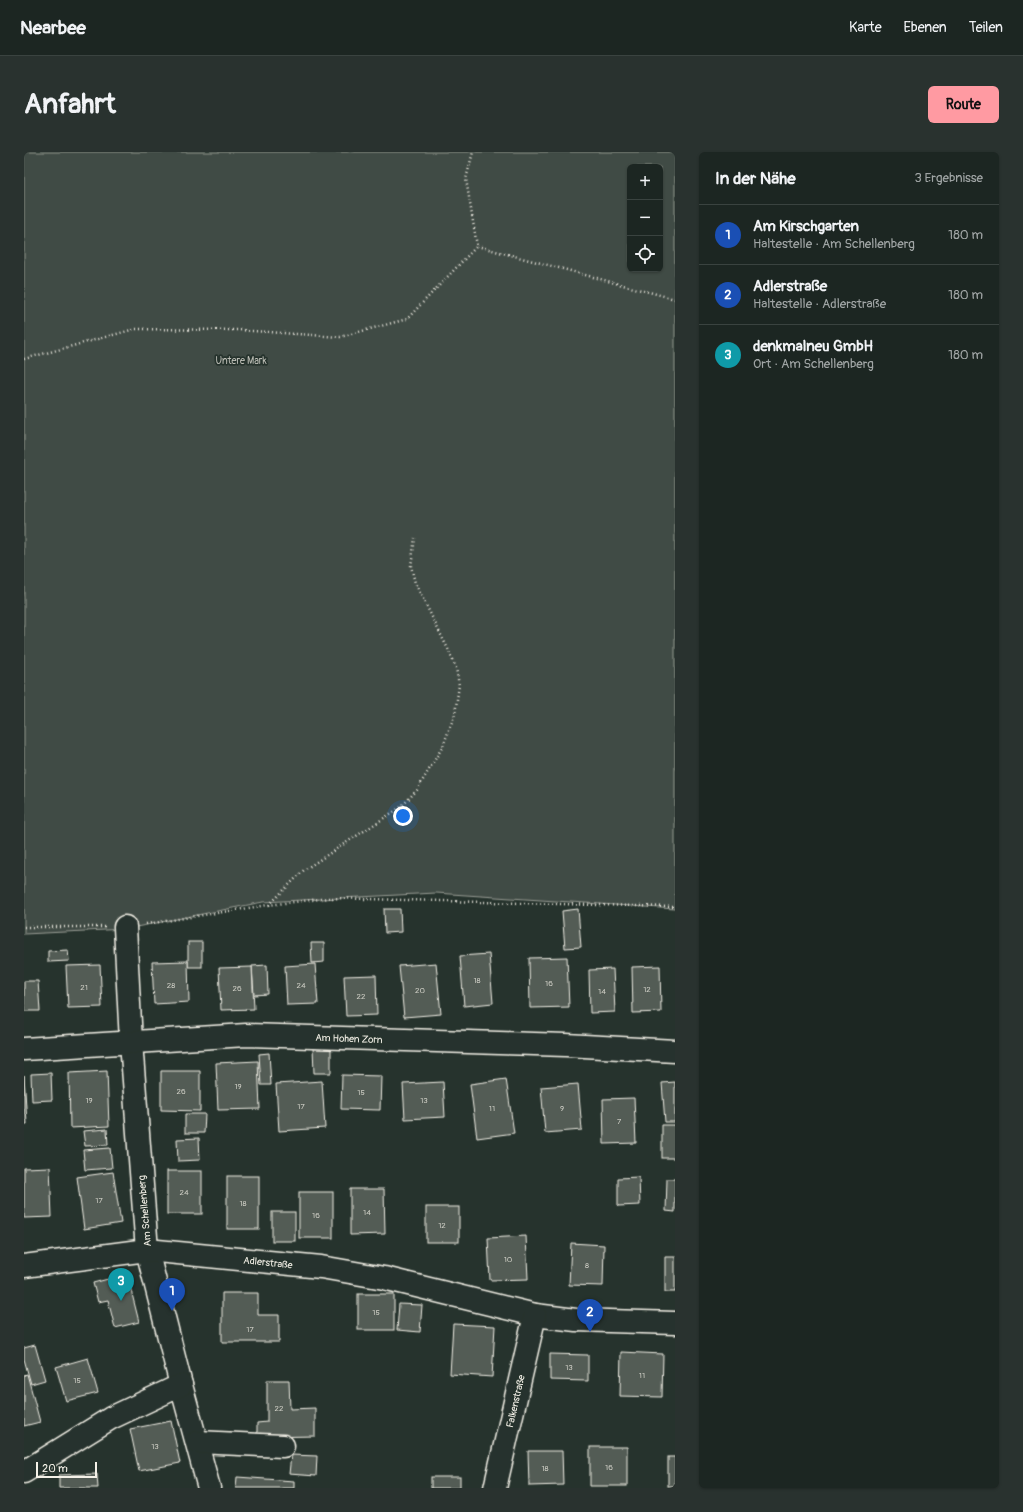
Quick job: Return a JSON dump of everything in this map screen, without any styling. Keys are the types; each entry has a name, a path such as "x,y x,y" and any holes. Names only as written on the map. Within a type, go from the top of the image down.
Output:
{"street":[{"name":"Am Schellenberg","path":"125,927 131,1042 147,1250 209,1488"},
{"name":"Am Hohen Zorn","path":"24,1049 246,1034 675,1051"},
{"name":"Adlerstraße","path":"24,1266 147,1250 321,1268 384,1278 535,1315 576,1320 675,1323"},
{"name":"Falkenstraße","path":"495,1488 535,1315"},
{"path":"24,1472 111,1418 181,1384"},
{"path":"197,1442 283,1446"}],"path":[{"path":"473,152 466,179 477,246"},
{"path":"477,246 675,299"},
{"path":"24,359 134,329 239,330 340,337 407,319 477,246"},
{"path":"268,905 304,870 401,807 417,790 443,746 455,714 459,685 456,668 448,649 415,583 411,566 415,538"},
{"path":"24,927 125,927 268,905 329,898 675,908"}],"green space":[{"name":"Untere Mark","path":"24,152 675,152 675,909 436,893 263,902 126,929 24,934"}],"building":[{"path":"384,909 400,909 401,932 385,933"},
{"path":"578,909 581,947 565,948 562,911"},
{"path":"188,942 202,942 202,967 188,967"},
{"path":"311,943 324,943 324,962 312,963"},
{"path":"68,950 69,961 48,962 48,951"},
{"path":"489,954 493,1003 464,1006 460,956"},
{"path":"567,957 569,1007 530,1008 529,958"},
{"path":"188,961 189,1002 154,1004 152,962"},
{"path":"436,963 441,1014 404,1017 399,966"},
{"path":"315,964 318,1004 287,1005 285,966"},
{"path":"100,965 102,1007 68,1008 66,966"},
{"path":"267,965 268,994 254,995 252,966"},
{"path":"660,966 661,1012 633,1013 632,967"},
{"path":"252,967 254,1009 221,1010 219,968"},
{"path":"613,969 615,1012 590,1013 589,970"},
{"path":"376,975 377,1015 346,1016 344,976"},
{"path":"24,981 38,981 40,1011 24,1011"},
{"path":"331,1046 331,1073 314,1073 313,1047"},
{"path":"269,1053 271,1085 261,1085 259,1054"},
{"path":"258,1061 260,1109 218,1110 216,1063"},
{"path":"107,1071 109,1126 70,1128 69,1073"},
{"path":"161,1071 200,1071 200,1111 161,1110"},
{"path":"51,1073 52,1100 32,1101 31,1074"},
{"path":"24,1075 27,1124 24,1124"},
{"path":"342,1075 381,1076 380,1110 341,1109"},
{"path":"506,1079 514,1133 477,1138 470,1084"},
{"path":"322,1081 325,1128 279,1131 276,1084"},
{"path":"443,1082 445,1117 405,1119 403,1084"},
{"path":"675,1082 675,1122 665,1122 662,1083"},
{"path":"578,1084 582,1130 545,1133 541,1087"},
{"path":"634,1098 636,1143 604,1144 603,1099"},
{"path":"185,1114 205,1114 204,1133 185,1133"},
{"path":"662,1125 675,1125 675,1158 662,1158"},
{"path":"107,1129 108,1145 85,1146 83,1131"},
{"path":"199,1138 200,1160 178,1161 177,1139"},
{"path":"110,1148 112,1168 85,1170 83,1150"},
{"path":"50,1167 52,1217 24,1218 24,1168"},
{"path":"167,1171 202,1171 202,1214 167,1214"},
{"path":"113,1172 121,1223 84,1229 77,1177"},
{"path":"227,1176 259,1176 259,1229 227,1229"},
{"path":"639,1177 640,1205 618,1206 618,1178"},
{"path":"667,1179 675,1179 675,1212 666,1211"},
{"path":"350,1189 384,1189 385,1234 350,1235"},
{"path":"299,1192 333,1192 333,1238 299,1238"},
{"path":"426,1207 459,1207 459,1242 426,1242"},
{"path":"272,1212 295,1212 295,1241 272,1241"},
{"path":"526,1236 528,1279 490,1280 488,1238"},
{"path":"571,1243 604,1245 603,1286 569,1285"},
{"path":"665,1257 675,1257 675,1292 665,1292"},
{"path":"127,1274 139,1322 115,1328 108,1300 98,1302 93,1283"},
{"path":"222,1293 258,1293 258,1315 279,1315 279,1342 222,1342"},
{"path":"358,1294 394,1294 394,1330 358,1330"},
{"path":"399,1304 422,1305 420,1332 397,1330"},
{"path":"453,1324 495,1326 492,1377 450,1374"},
{"path":"35,1345 45,1380 31,1384 24,1359 24,1348"},
{"path":"621,1352 663,1354 662,1397 620,1396"},
{"path":"550,1354 588,1355 588,1381 550,1380"},
{"path":"88,1358 98,1393 66,1401 56,1367"},
{"path":"27,1374 40,1422 24,1426 24,1375"},
{"path":"267,1380 289,1380 290,1409 315,1408 315,1436 257,1437 257,1423 267,1422"},
{"path":"171,1421 180,1463 139,1471 130,1429"},
{"path":"590,1447 627,1447 627,1486 590,1486"},
{"path":"528,1451 562,1451 563,1485 529,1486"},
{"path":"291,1455 317,1456 316,1476 289,1474"},
{"path":"668,1457 675,1457 675,1486 668,1486"},
{"path":"97,1474 98,1488 59,1488 59,1475"},
{"path":"237,1477 294,1481 294,1488 236,1488"},
{"path":"431,1477 460,1477 460,1488 431,1488"}],"place":[{"name":"denkmalneu GmbH","path":"121,1301"},
{"name":"Am Kirschgarten","path":"172,1311"},
{"name":"Adlerstraße","path":"590,1332"}]}
